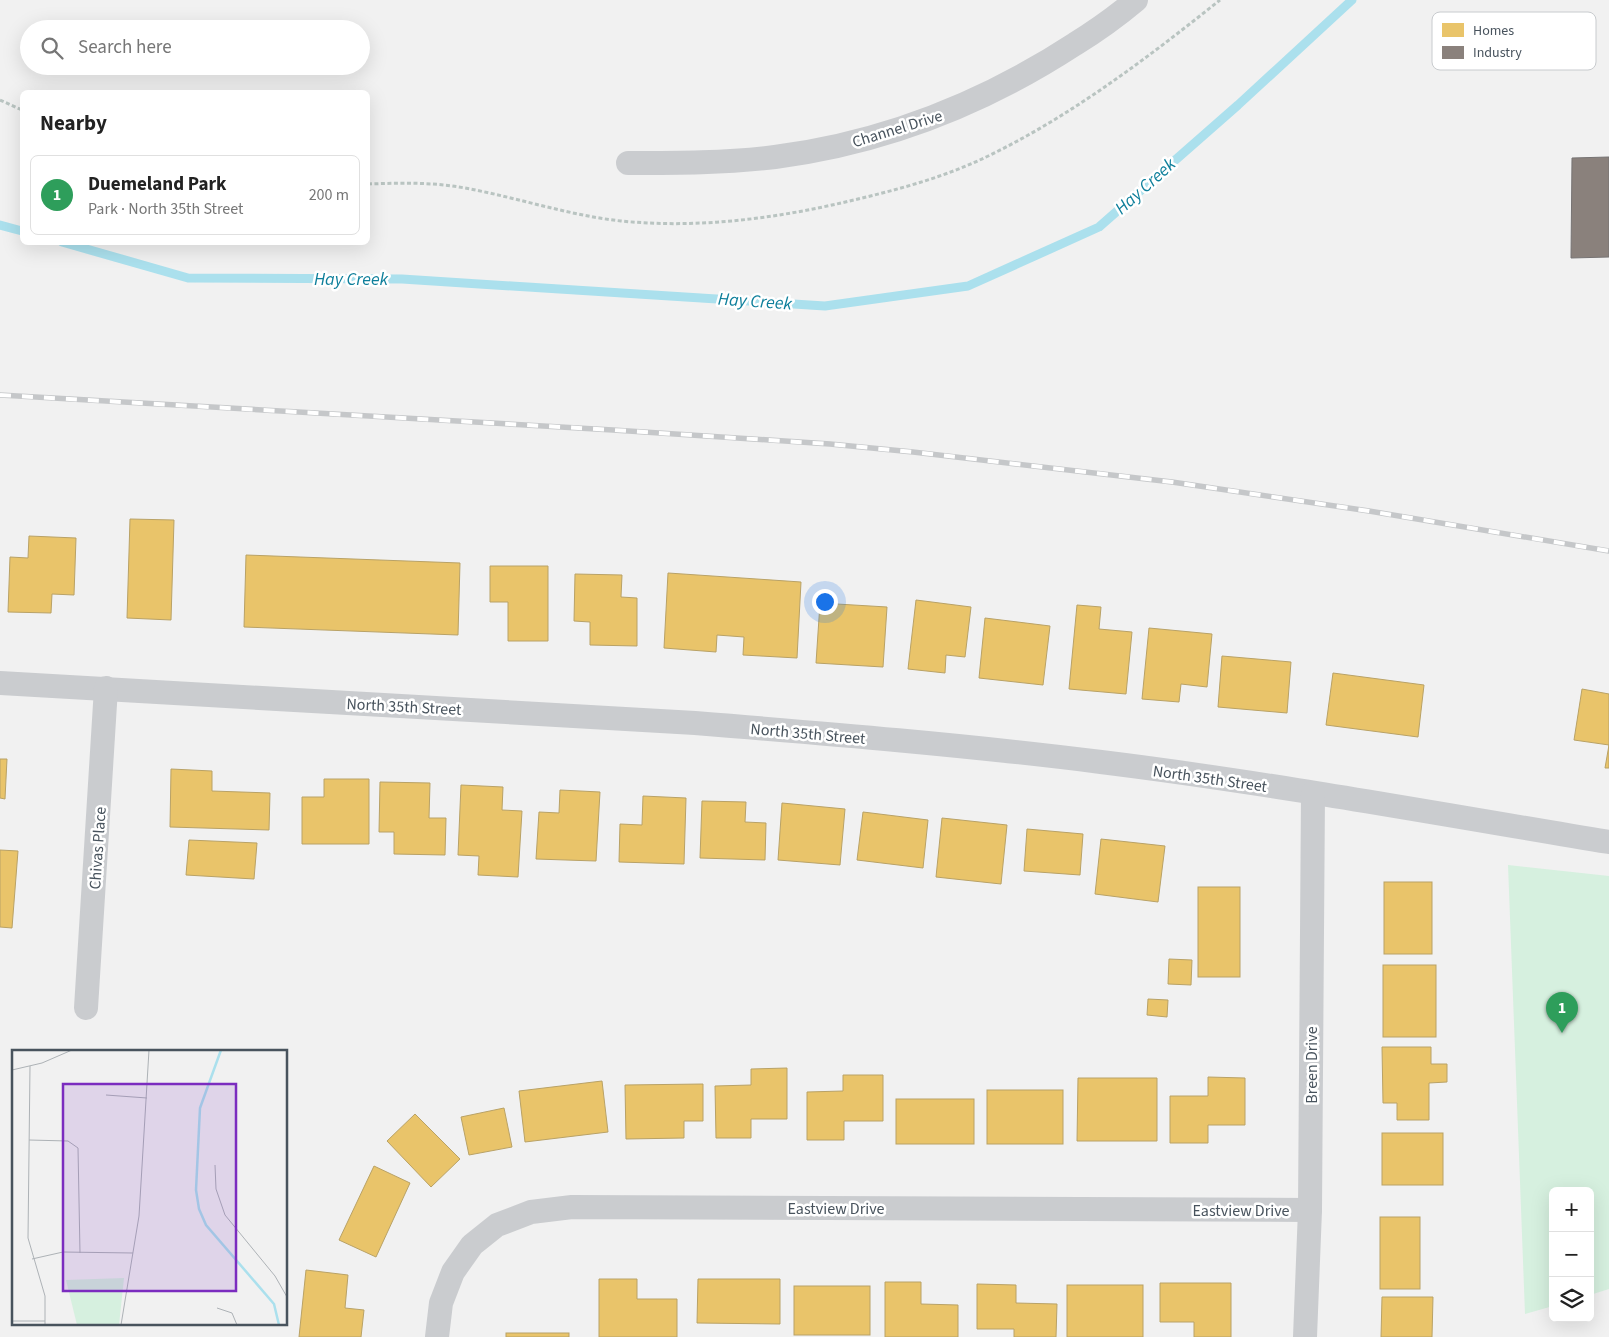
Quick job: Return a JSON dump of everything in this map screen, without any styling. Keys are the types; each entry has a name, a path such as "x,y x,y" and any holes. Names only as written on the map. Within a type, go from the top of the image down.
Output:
{"street":[{"name":"Channel Drive","path":"628,164 730,162 775,157 824,149 897,130 979,99 1016,81 1096,31 1136,0"},
{"name":"North 35th Street","path":"0,683 786,730 1102,762 1313,793 1609,842"},
{"name":"Chivas Place","path":"86,1008 106,688"},
{"name":"Breen Drive","path":"1305,1337 1310,1210 1313,793"},
{"name":"Eastview Drive","path":"437,1337 441,1303 453,1272 472,1245 496,1225 531,1212 572,1207 1310,1210"}],"path":[{"path":"0,100 20,109"}],"green space":[{"path":"1508,865 1609,876 1609,1289 1594,1294 1594,1187 1549,1187 1549,1307 1525,1314"}],"building: Homes":[{"path":"130,519 174,520 171,620 127,618"},
{"path":"29,536 76,538 74,595 52,594 51,613 8,612 10,557 28,558"},
{"path":"246,555 460,563 458,635 244,627"},
{"path":"490,566 548,566 548,641 508,641 508,602 490,602"},
{"path":"668,573 801,582 797,658 743,655 744,637 717,635 716,652 664,648"},
{"path":"575,574 622,575 621,597 637,598 637,646 590,645 590,622 574,621"},
{"path":"916,600 971,607 965,657 946,655 945,673 908,669"},
{"path":"820,603 887,607 883,667 816,663"},
{"path":"1077,605 1101,607 1099,629 1132,632 1126,694 1069,689"},
{"path":"985,618 1050,626 1043,685 979,678"},
{"path":"1149,628 1212,634 1207,687 1181,684 1179,702 1142,699"},
{"path":"1222,656 1291,662 1287,713 1218,707"},
{"path":"1333,673 1424,685 1418,737 1326,725"},
{"path":"1582,689 1609,694 1609,745 1574,740"},
{"path":"1609,745 1609,768 1605,768"},
{"path":"0,759 7,759 5,799 0,798"},
{"path":"171,769 212,771 212,791 270,793 269,830 170,827"},
{"path":"324,779 369,779 369,844 302,844 302,797 324,797"},
{"path":"380,782 430,783 429,818 446,818 445,855 394,854 394,832 379,832"},
{"path":"461,785 503,787 502,810 522,811 518,877 478,875 479,856 458,855"},
{"path":"560,790 600,792 596,861 536,859 539,812 559,813"},
{"path":"643,796 686,798 684,864 619,862 620,824 642,825"},
{"path":"702,801 746,802 745,822 766,823 765,860 700,858"},
{"path":"782,803 845,809 840,865 778,860"},
{"path":"863,812 928,820 923,868 857,860"},
{"path":"942,818 1007,825 1001,884 936,877"},
{"path":"1027,829 1083,834 1080,875 1024,871"},
{"path":"1101,839 1165,846 1158,902 1095,894"},
{"path":"189,840 257,843 254,879 186,875"},
{"path":"0,850 18,851 12,928 0,927"},
{"path":"1384,882 1432,882 1432,954 1384,954"},
{"path":"1198,887 1240,887 1240,977 1198,977"},
{"path":"1169,959 1192,960 1191,985 1168,984"},
{"path":"1383,965 1436,965 1436,1037 1383,1037"},
{"path":"1148,999 1168,1000 1167,1017 1147,1015"},
{"path":"1382,1047 1431,1047 1431,1064 1447,1064 1447,1082 1429,1083 1429,1120 1397,1120 1397,1103 1383,1103"},
{"path":"787,1068 787,1119 751,1119 751,1138 716,1138 715,1086 751,1085 751,1069"},
{"path":"843,1075 883,1075 883,1121 844,1121 844,1140 807,1140 807,1092 843,1091"},
{"path":"1208,1077 1245,1078 1245,1125 1208,1125 1208,1143 1170,1143 1170,1096 1208,1096"},
{"path":"1078,1078 1157,1078 1157,1141 1077,1141"},
{"path":"602,1081 608,1132 525,1142 519,1091"},
{"path":"703,1084 703,1121 684,1121 684,1138 626,1139 625,1085"},
{"path":"987,1090 1063,1090 1063,1144 987,1144"},
{"path":"896,1099 974,1099 974,1144 896,1144"},
{"path":"504,1108 512,1147 469,1155 461,1117"},
{"path":"415,1114 460,1159 431,1187 387,1141"},
{"path":"1382,1133 1443,1133 1443,1185 1382,1185"},
{"path":"374,1166 410,1183 376,1257 339,1240"},
{"path":"1380,1217 1420,1217 1420,1289 1380,1289"},
{"path":"306,1270 348,1275 345,1308 364,1310 361,1337 299,1337"},
{"path":"599,1279 637,1279 637,1299 677,1299 677,1337 599,1337"},
{"path":"698,1279 780,1279 780,1324 697,1323"},
{"path":"885,1282 921,1282 921,1304 958,1305 958,1337 885,1337"},
{"path":"1160,1283 1231,1283 1231,1337 1194,1337 1194,1322 1160,1322"},
{"path":"977,1284 1016,1285 1016,1303 1057,1304 1056,1337 1014,1337 1014,1329 977,1329"},
{"path":"1067,1285 1143,1285 1143,1337 1067,1337"},
{"path":"794,1286 870,1286 870,1335 794,1335"},
{"path":"1382,1297 1433,1297 1432,1337 1381,1337"},
{"path":"506,1333 569,1333 569,1337 506,1337"}],"building: Industry":[{"path":"1609,157 1609,257 1571,258 1572,158"}],"waterway":[{"name":"Hay Creek","path":"72,245 188,278 402,279 825,306 968,286 1099,227 1238,105 1352,0"},
{"name":"Hay Creek","path":"0,225 20,230"}],"railway":[{"path":"0,395 613,430 830,444 913,452 1172,482 1369,511 1609,551"}],"place":[{"name":"Duemeland Park","path":"1562,1033"}]}
